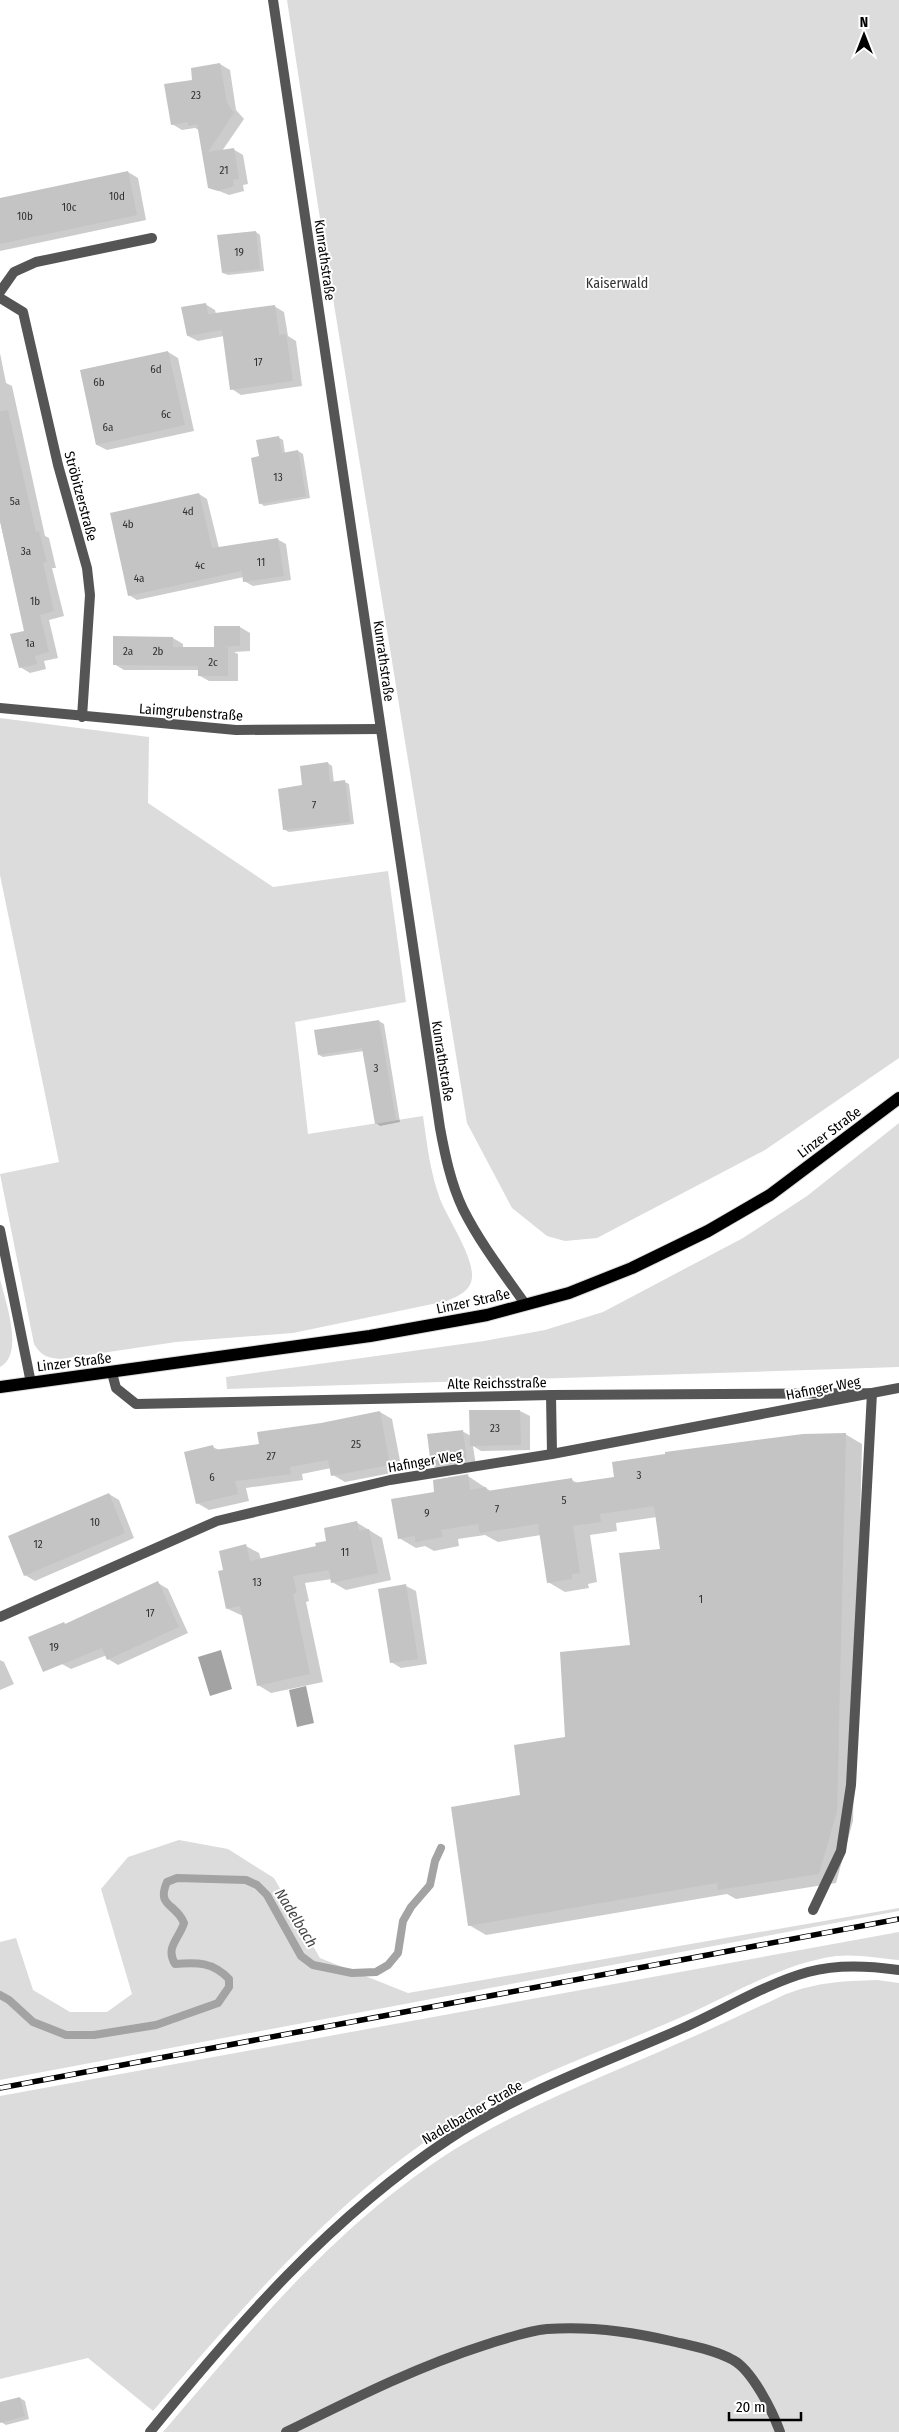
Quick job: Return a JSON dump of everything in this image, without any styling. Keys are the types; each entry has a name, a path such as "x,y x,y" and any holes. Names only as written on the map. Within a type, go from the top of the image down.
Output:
{"main road":[{"name":"Linzer Straße","path":"0,1387 370,1336 441,1324 526,1305 569,1293 600,1281 708,1231 770,1195 899,1098"}],"street":[{"name":"Kunrathstraße","path":"274,0 440,1128 449,1170 463,1208 485,1247 526,1305"},
{"path":"0,292 14,272 36,262 152,238"},
{"name":"Ströbitzerstraße","path":"0,298 23,312 58,464 87,568 90,595 82,717"},
{"name":"Laimgrubenstraße","path":"0,708 236,730 380,729"},
{"path":"0,1230 31,1383"},
{"name":"Alte Reichsstraße","path":"112,1373 116,1388 136,1404 551,1395 872,1393 899,1388"},
{"path":"813,1910 840,1851 852,1784 872,1393"},
{"name":"Hafinger Weg","path":"0,1617 217,1520 390,1480 552,1454 872,1393"},
{"path":"551,1395 552,1454"},
{"name":"Nadelbacher Straße","path":"150,2432 244,2322 318,2244 382,2187 450,2139 526,2096 697,2022 781,1982 809,1972 838,1967 899,1970"},
{"path":"286,2432 423,2367 508,2338 547,2329 589,2329 663,2339 707,2350 734,2360 756,2386 775,2416 780,2432"}],"green space":[{"name":"Kaiserwald","path":"287,0 899,0 899,1058 765,1150 597,1238 565,1241 547,1236 512,1208 467,1123 318,206"},
{"path":"0,718 149,737 148,803 273,887 388,871 406,1002 295,1022 308,1134 423,1116 429,1158 440,1199 469,1258 472,1276 470,1285 464,1292 447,1301 293,1333 176,1342 61,1359 45,1356 39,1351 34,1344 0,1174 59,1162 0,875"},
{"path":"899,1123 899,1367 227,1389 226,1377 484,1341 545,1330 603,1312 743,1238 807,1196"},
{"path":"0,1279 9,1313 12,1339 11,1351 7,1360 0,1367"},
{"path":"179,1840 228,1849 274,1878 320,1958 408,1993 899,1908 899,1911 0,2080 0,1942 16,1938 33,1990 70,2012 107,2012 132,1994 101,1889 128,1857"},
{"path":"899,1932 899,1960 836,1956 794,1966 755,1982 677,2019 527,2082 479,2107 431,2137 386,2171 304,2245 227,2326 153,2411 88,2358 0,2379 0,2096"},
{"path":"877,1980 899,1983 899,2432 163,2432 264,2316 334,2244 412,2178 455,2149 493,2127 572,2089 700,2034 786,1994 831,1983"}],"shaded area":[{"path":"221,1650 232,1689 210,1696 198,1657"},
{"path":"306,1686 314,1723 297,1727 289,1690"}],"building":[{"path":"220,63 227,103 234,113 208,152 234,148 239,179 233,180 234,186 218,191 208,188 197,124 188,126 188,122 171,125 164,84 192,80 191,68"},
{"path":"128,171 137,215 0,244 0,198"},
{"path":"256,231 260,269 222,273 217,235"},
{"path":"206,303 208,314 275,305 279,335 286,334 293,381 230,390 222,330 187,336 181,307"},
{"path":"168,351 185,425 96,445 80,370"},
{"path":"8,410 36,532 39,531 47,562 43,563 54,611 40,615 49,652 35,656 37,664 19,668 10,634 24,631 0,521 0,411"},
{"path":"279,436 282,453 298,450 306,496 259,504 251,458 259,456 256,440"},
{"path":"199,493 212,548 278,538 284,576 243,582 242,571 128,596 110,513"},
{"path":"214,626 240,626 240,646 216,647 228,647 228,676 198,676 198,666 113,665 113,636 173,637 173,647 214,647"},
{"path":"328,762 330,782 345,780 350,822 283,830 278,789 302,785 300,766"},
{"path":"379,1020 396,1120 375,1124 362,1048 318,1055 314,1030"},
{"path":"469,1410 520,1410 521,1445 470,1446"},
{"path":"380,1411 390,1465 331,1476 328,1460 290,1467 291,1474 235,1481 238,1494 196,1504 184,1452 213,1445 214,1450 259,1444 257,1432 321,1423"},
{"path":"463,1430 467,1461 431,1466 427,1434"},
{"path":"846,1433 837,1811 819,1874 718,1890 717,1883 468,1926 451,1807 520,1795 514,1745 565,1737 560,1652 630,1645 619,1553 660,1549 654,1506 600,1514 601,1522 573,1526 580,1573 572,1574 572,1579 547,1583 538,1524 480,1533 478,1524 441,1530 443,1537 415,1542 415,1536 398,1539 391,1499 434,1492 433,1480 468,1474 470,1490 486,1487 487,1491 572,1478 573,1483 614,1477 612,1462 665,1454 665,1452 803,1434"},
{"path":"109,1493 125,1533 24,1576 8,1536"},
{"path":"357,1521 359,1531 369,1529 378,1573 331,1583 329,1570 293,1576 297,1593 293,1594 310,1674 257,1686 240,1606 226,1609 218,1571 223,1570 219,1551 246,1544 250,1561 316,1546 315,1543 326,1541 324,1528"},
{"path":"158,1581 179,1627 107,1660 102,1648 43,1672 28,1637 64,1622 65,1624"},
{"path":"406,1584 418,1659 390,1663 378,1589"},
{"path":"20,2397 25,2416 0,2423 0,2402"}],"waterway":[{"name":"Nadelbach","path":"0,1995 9,2000 33,2022 66,2035 94,2035 156,2025 218,2003 229,1987 229,1979 223,1973 204,1964 175,1964 172,1958 172,1948 184,1923 181,1917 165,1901 164,1890 167,1882 177,1878 246,1880 257,1885 267,1895 301,1956 313,1965 352,1973 376,1972 388,1965 398,1953 403,1921 411,1907 430,1885 435,1861 441,1848"}],"railway":[{"path":"0,2088 899,1919"}]}
